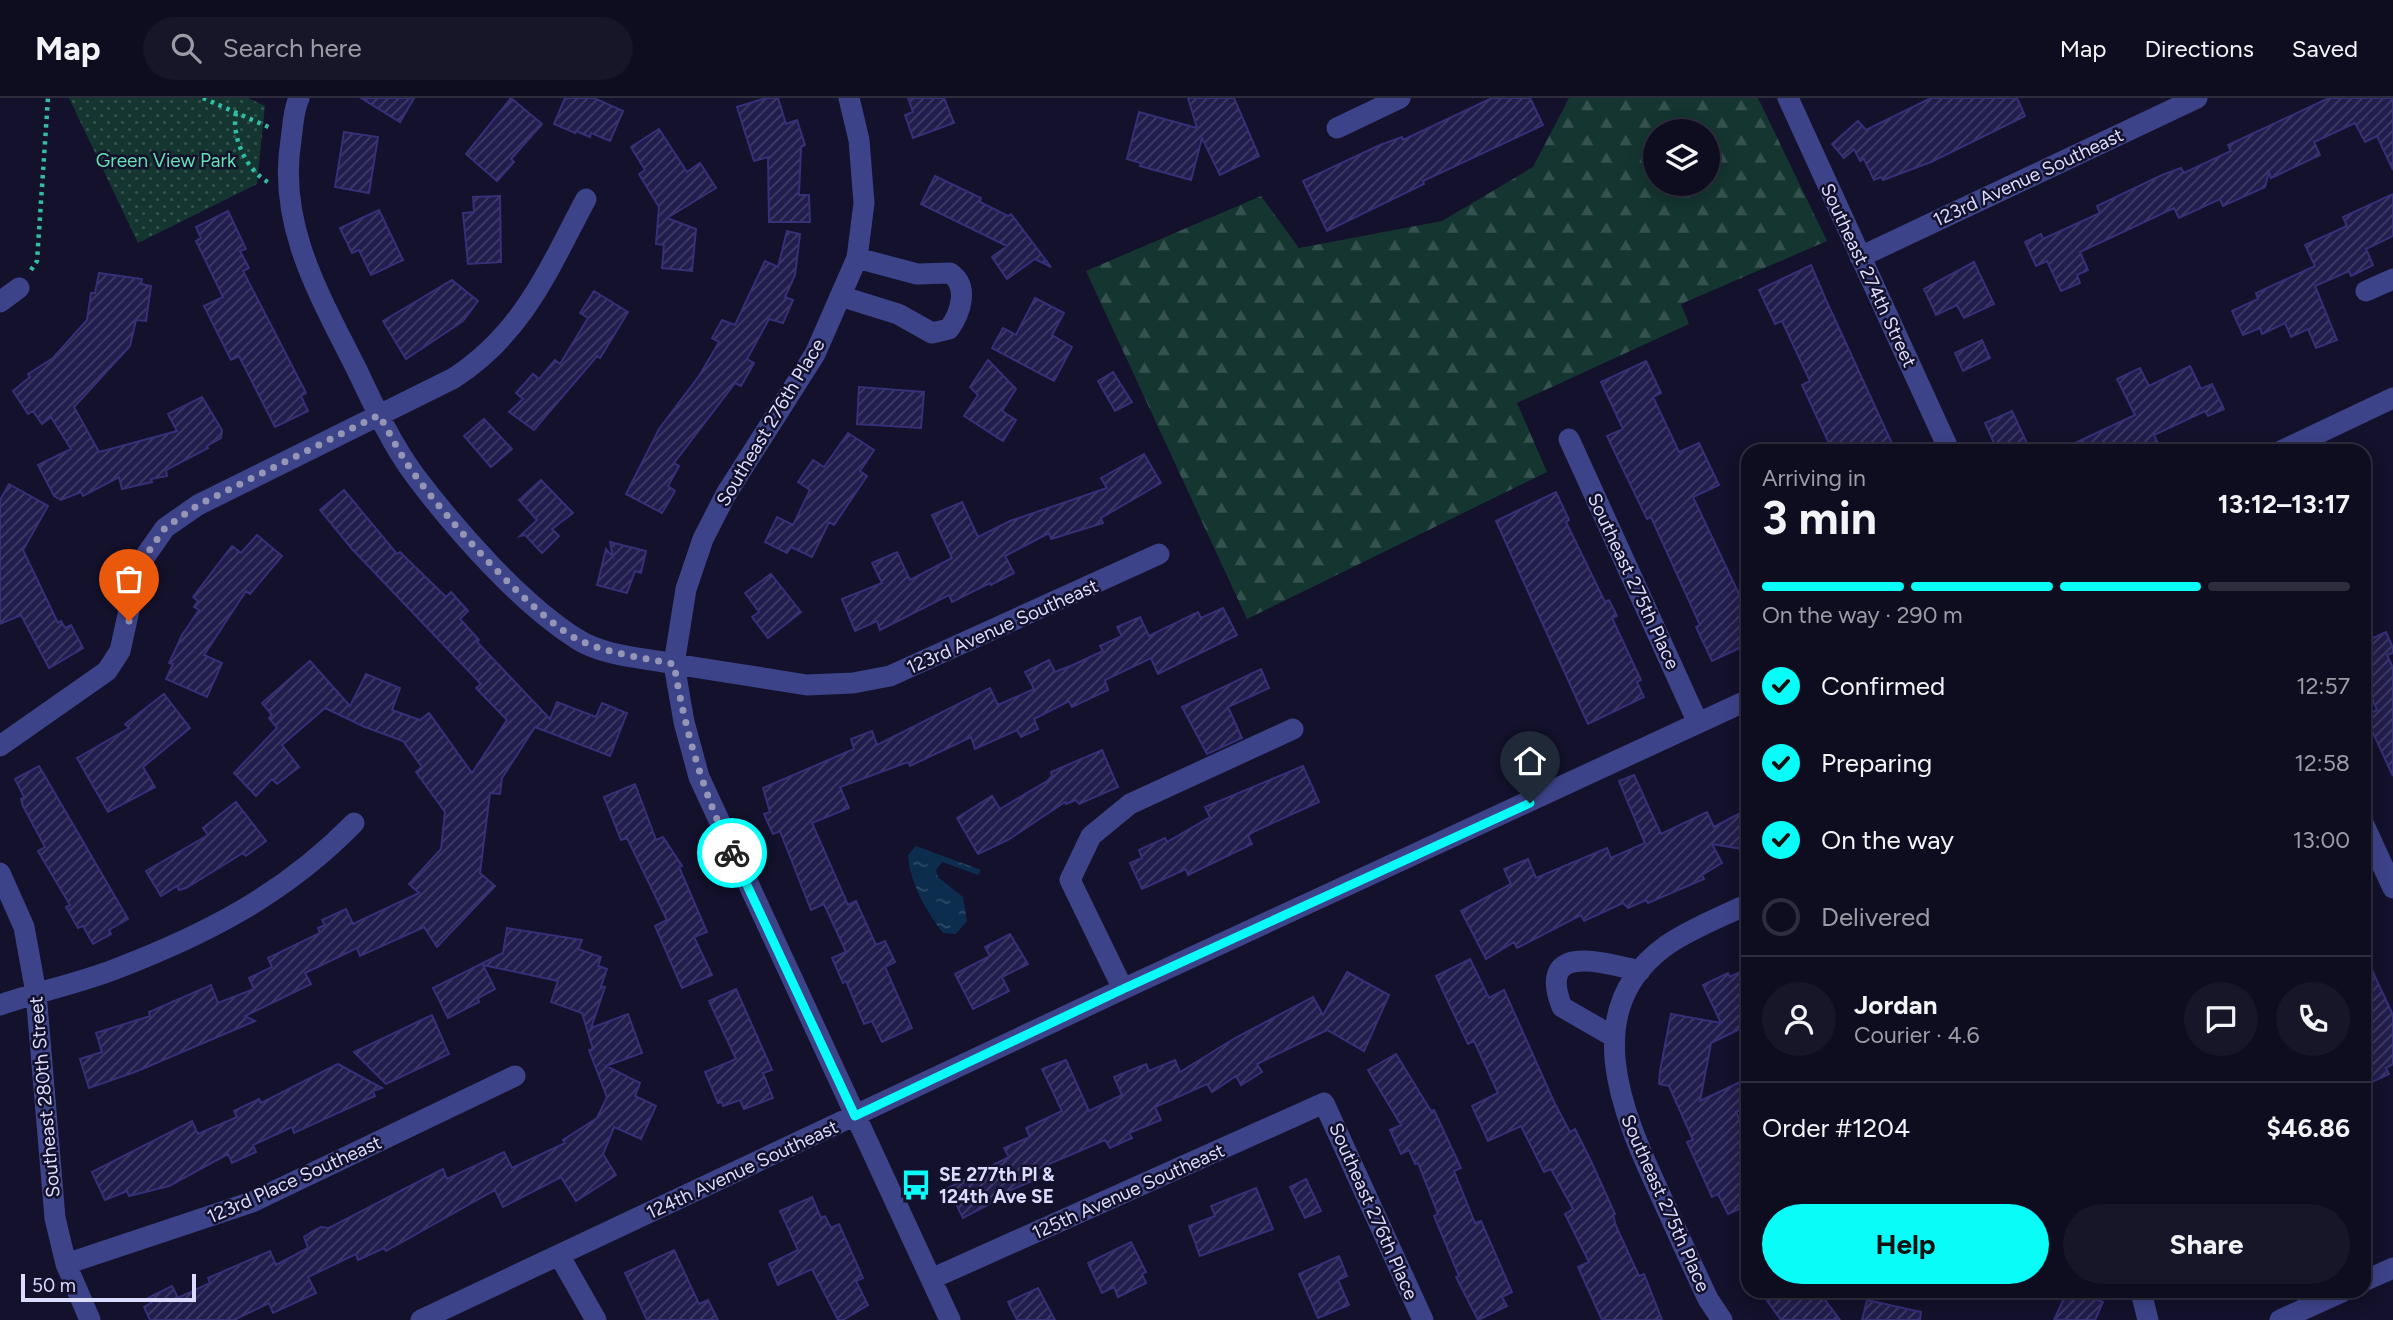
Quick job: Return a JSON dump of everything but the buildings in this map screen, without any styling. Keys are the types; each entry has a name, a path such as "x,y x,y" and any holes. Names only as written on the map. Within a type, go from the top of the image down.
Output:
{"street":[{"name":"123rd Avenue Southeast","path":"299,98 291,136 289,193 299,249 379,415 415,475 478,549 543,615 580,641 674,664 807,685 853,683 890,676 928,662 1159,554"},
{"name":"Southeast 276th Place","path":"849,98 859,141 864,203 857,258 815,354 726,494 703,539 686,589 674,664 684,722 699,777 950,1320"},
{"path":"1337,128 1400,98"},
{"name":"Southeast 274th Street","path":"1788,98 1946,444"},
{"name":"123rd Avenue Southeast","path":"1860,257 2197,98"},
{"path":"0,746 107,671 120,652 139,565 165,528 198,505 454,379 483,359 505,337 532,298 586,199"},
{"path":"840,296 898,314 932,333 949,330 954,322 962,297 960,285 950,272 917,274 857,258"},
{"path":"2366,291 2393,279"},
{"path":"0,302 19,288"},
{"path":"2296,444 2393,398"},
{"name":"Southeast 275th Place","path":"1569,439 1698,723"},
{"name":"124th Avenue Southeast","path":"421,1320 1123,989 1741,703"},
{"path":"1123,989 1070,880 1091,836 1130,804 1293,729"},
{"path":"0,1005 111,971 181,942 267,897 318,860 354,823"},
{"path":"2371,840 2393,888"},
{"name":"Southeast 280th Street","path":"0,873 24,927 36,993 55,1218 66,1264 90,1320"},
{"name":"Southeast 275th Place","path":"1722,1320 1707,1299 1627,1121 1616,1077 1614,1037 1622,1000 1640,971 1666,946 1741,908"},
{"path":"1614,1037 1562,1007 1554,982 1557,974 1569,964 1586,959 1640,971"},
{"name":"123rd Place Southeast","path":"66,1264 252,1202 515,1076"},
{"name":"Southeast 276th Place","path":"1324,1102 1423,1320"},
{"name":"125th Avenue Southeast","path":"931,1279 1324,1102"},
{"path":"559,1255 596,1320"},
{"path":"2371,1278 2393,1268"},
{"path":"2142,1298 2148,1320"},
{"path":"2280,1320 2329,1298"}],"path":[{"path":"19,288 37,261 48,98"},
{"path":"203,98 291,136"},
{"path":"236,113 234,130 256,175 289,193"}],"green space":[{"name":"Green View Park","path":"69,98 248,98 265,106 257,184 138,243"},
{"path":"1569,98 1758,98 1827,241 1681,304 1689,324 1517,403 1547,472 1247,619 1086,271 1261,196 1299,248 1442,221 1533,167"}],"water":[{"path":"916,846 981,870 978,875 942,862 936,870 938,877 963,897 967,921 956,934 943,933 920,896 908,855"}],"way so far":[{"path":"129,621 139,565 165,528 198,505 379,415 415,475 478,549 543,615 580,641 674,664 684,722 699,777 732,853"}],"place":[{"name":"SE 277th Pl & 124th Ave SE","path":"916,1185"}],"route":[{"path":"732,853 855,1116 1123,989 1530,803"}]}
